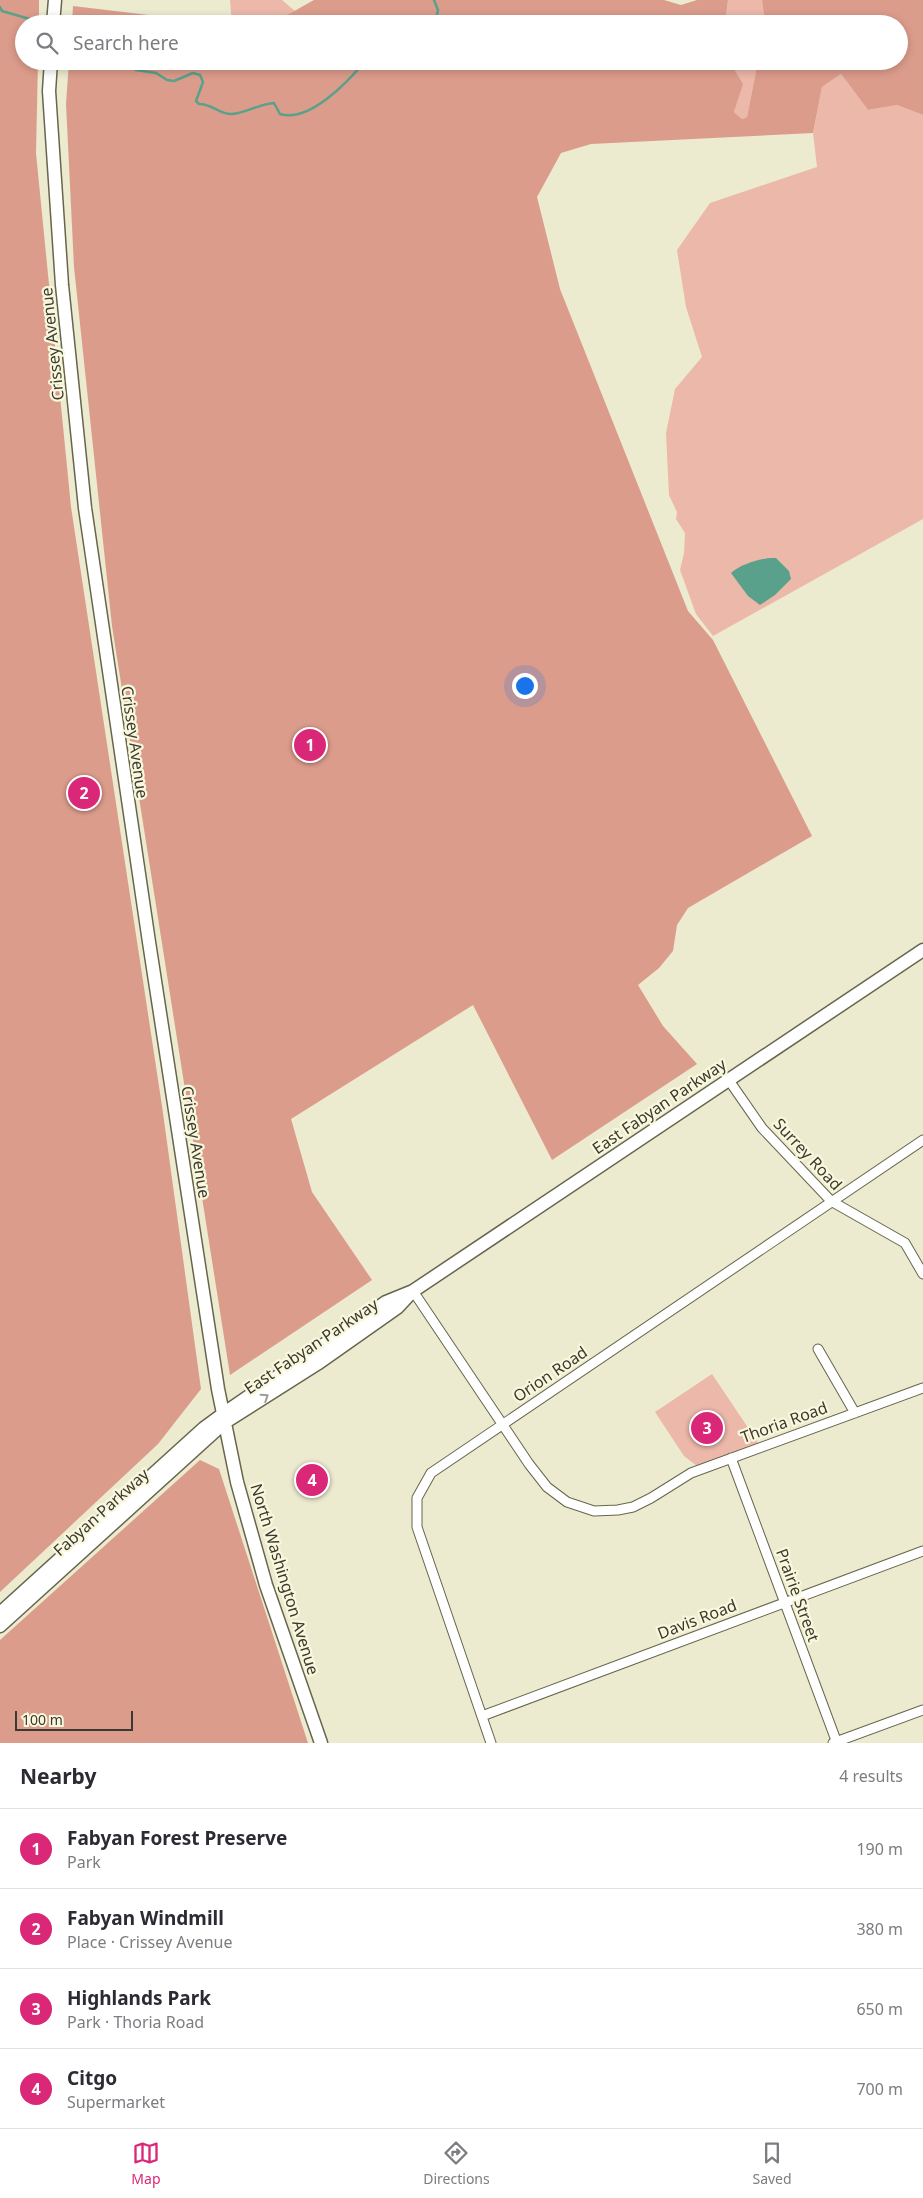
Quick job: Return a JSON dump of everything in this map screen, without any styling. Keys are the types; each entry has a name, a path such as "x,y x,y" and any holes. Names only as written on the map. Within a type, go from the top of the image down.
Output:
{"main road":[{"name":"Crissey Avenue","path":"51,70 50,91 62,285 84,508 148,942 224,1418"},
{"name":"East Fabyan Parkway","path":"224,1418 317,1364 390,1313 413,1291 923,950"},
{"name":"Fabyan Parkway","path":"0,1613 224,1418"},
{"name":"North Washington Avenue","path":"224,1418 238,1482 266,1585 321,1743"},
{"name":"Fabyan Parkway","path":"0,1626 121,1509"}],"street":[{"name":"Surrey Road","path":"728,1079 762,1128 831,1202 905,1242 923,1274"},
{"name":"Orion Road","path":"491,1743 417,1527 417,1498 431,1473 923,1140"},
{"name":"Thoria Road","path":"413,1291 502,1424 548,1487 567,1502 594,1511 633,1507 691,1473 923,1388"},
{"path":"818,1349 855,1413"},
{"name":"Prairie Street","path":"731,1458 835,1743"},
{"name":"Davis Road","path":"482,1716 923,1550"},
{"path":"835,1743 923,1710"}],"shaded area":[{"path":"0,0 39,0 39,15 15,15 15,70 38,70 36,153 71,507 162,1106 201,1389 158,1444 0,1592"},
{"path":"230,0 282,0 295,11 288,15 231,15"},
{"path":"314,0 664,0 681,5 697,0 728,0 726,15 287,15"},
{"path":"728,0 762,0 764,15 726,15"},
{"path":"762,0 923,0 923,115 897,105 868,110 841,74 822,87 813,133 591,144 561,153 537,197 560,289 688,611 713,640 812,836 688,908 677,925 673,951 659,968 638,985 663,1026 697,1064 552,1160 473,1005 291,1119 312,1192 372,1280 230,1375 112,626 74,267 66,104 68,70 734,70 743,84 734,112 742,119 747,117 756,70 908,70 908,15 764,15"},
{"path":"73,6 148,15 72,15"},
{"path":"734,70 756,70 747,117 742,119 734,112 742,84"},
{"path":"841,74 868,110 897,105 923,115 923,519 713,636 696,614 680,570 684,553 685,533 676,519 677,512 669,495 666,433 675,389 702,357 686,307 677,250 710,203 817,167 813,133 822,87"},
{"path":"776,558 789,571 791,579 775,595 760,605 748,596 731,573 752,562"},
{"path":"712,1374 759,1444 697,1466 684,1456 655,1412"},
{"path":"200,1460 219,1469 308,1743 0,1743 0,1640"}],"waterway":[{"path":"434,0 438,10 437,15"},
{"path":"0,7 2,11 16,15"},
{"path":"136,70 156,73 167,80 174,81 193,73 200,75 203,82 196,101 199,104 204,104 224,113 232,114 274,103 280,114 291,115 315,107 327,99 357,70"}],"place":[{"name":"Fabyan Forest Preserve","path":"310,745"},
{"name":"Fabyan Windmill","path":"84,793"},
{"name":"Highlands Park","path":"707,1428"},
{"name":"Citgo","path":"312,1480"}]}
